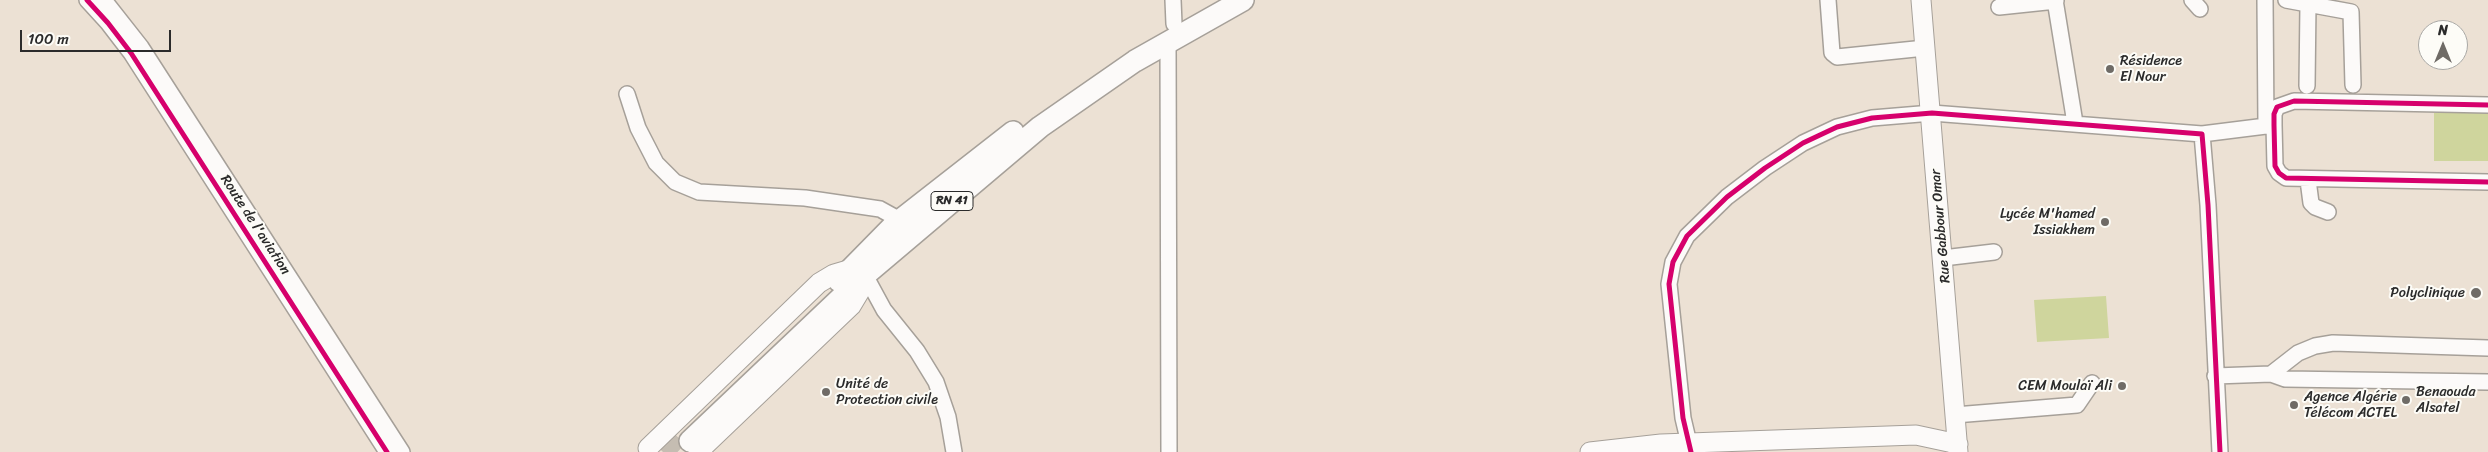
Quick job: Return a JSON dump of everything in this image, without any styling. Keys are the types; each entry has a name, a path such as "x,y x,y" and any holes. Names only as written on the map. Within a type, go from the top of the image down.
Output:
{"highway":[{"name":"RN 41","path":"694,445 859,274 900,220 1067,92 1174,14 1217,0"},
{"name":"RN 41","path":"859,274 1040,127 1103,82 1174,14 1243,0"}],"main road":[{"name":"Rue Gabbour Omar","path":"1921,0 1944,258 1958,448"},
{"path":"644,450 819,283 834,274 859,274"},
{"path":"1590,452 1661,444 1691,448 1916,435 1958,448"},
{"path":"644,450 660,448 668,452"}],"street":[{"path":"86,0 108,23 131,53 388,452"},
{"name":"Route de l'aviation","path":"104,0 141,47 402,452"},
{"path":"1828,0 1832,53 1837,57 1925,48"},
{"path":"2265,0 2270,125 2275,166 2279,173 2286,178 2308,180 2488,182"},
{"path":"2286,0 2351,12 2353,85"},
{"path":"1999,7 2056,1 2075,123"},
{"path":"2307,86 2308,4"},
{"path":"1169,452 1174,14"},
{"path":"627,94 638,128 656,163 675,182 699,192 805,198 880,209 900,220"},
{"path":"2270,125 2278,107 2294,101 2488,105"},
{"path":"1691,448 1683,418 1669,284 1673,262 1688,236 1727,197 1803,142 1837,127 1872,118 1932,113 2202,134 2270,125"},
{"path":"2202,134 2208,205 2220,452"},
{"path":"2308,180 2311,202 2315,207 2328,212"},
{"path":"1944,258 1994,252"},
{"path":"859,274 884,310 917,351 936,382 943,399 954,452"},
{"path":"2271,374 2298,352 2315,346 2333,343 2488,348"},
{"path":"2215,376 2271,374 2285,378 2488,382"},
{"path":"1955,415 2077,404 2092,383"},
{"path":"947,452 950,433"}],"green space":[{"path":"2434,113 2488,113 2488,161 2434,161"},
{"path":"2106,296 2109,338 2037,342 2034,300"}],"tunnel":[{"path":"663,452 683,431"}],"cycle path":[{"path":"87,0 131,53 387,452"},
{"path":"2488,105 2294,101 2277,107 2274,114 2275,166 2279,173 2286,178 2488,182"},
{"path":"1691,452 1683,418 1669,284 1673,262 1687,236 1727,197 1765,168 1803,143 1837,127 1872,118 1932,113 2202,134 2208,205 2220,452"}],"place":[{"name":"Résidence El Nour","path":"2110,69"},
{"name":"Lycée M'hamed Issiakhem","path":"2105,222"},
{"name":"Polyclinique","path":"2476,293"},
{"name":"CEM Moulaï Ali","path":"2122,386"},
{"name":"Unité de Protection civile","path":"826,392"},
{"name":"Benaouda Alsatel","path":"2406,400"},
{"name":"Agence Algérie Télécom ACTEL","path":"2294,405"}]}
